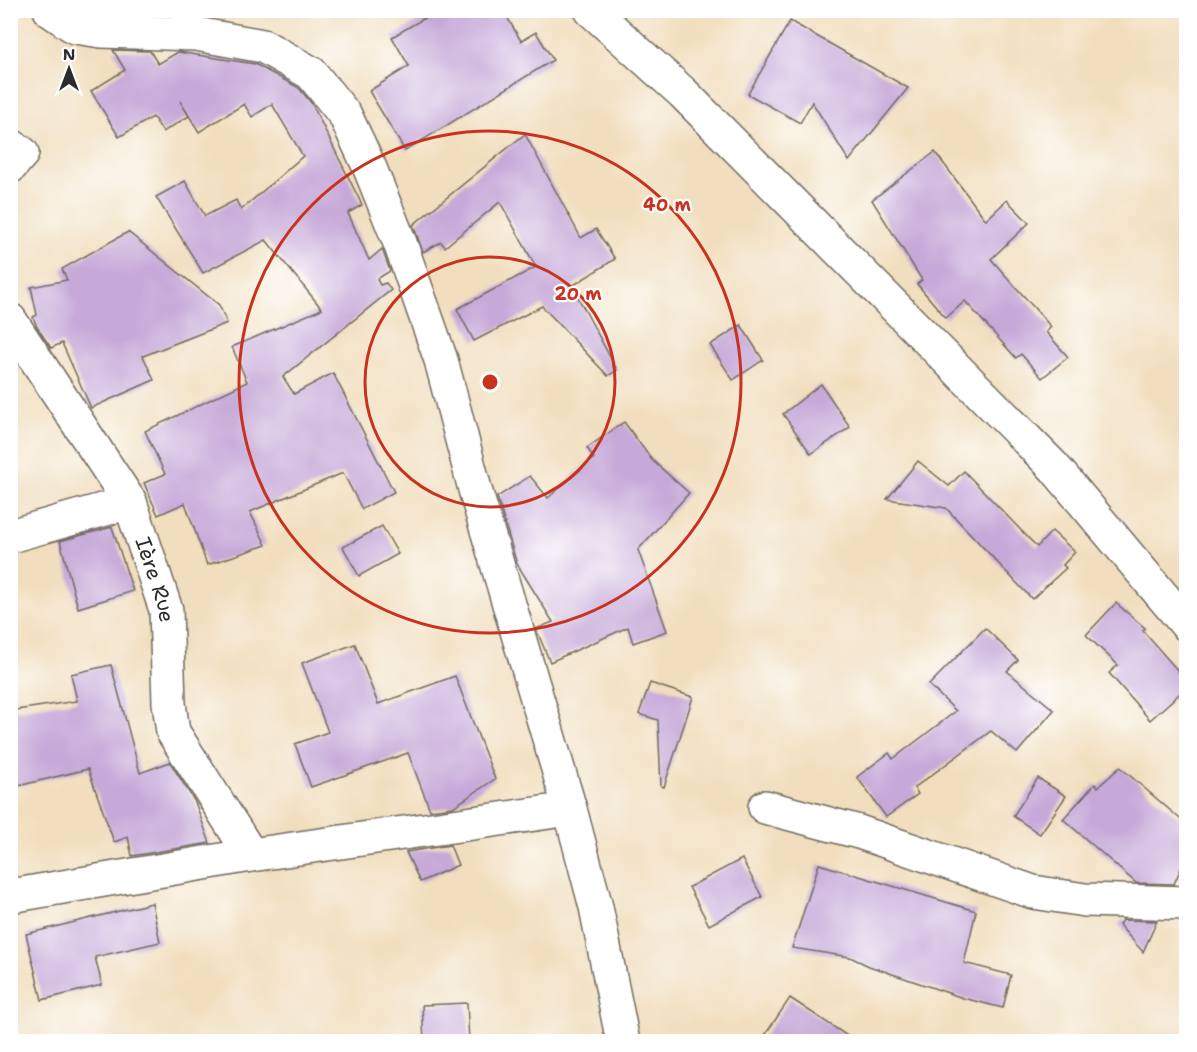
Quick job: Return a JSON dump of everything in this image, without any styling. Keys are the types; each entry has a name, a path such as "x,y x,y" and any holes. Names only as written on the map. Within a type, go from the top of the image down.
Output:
{"street":[{"path":"50,10 75,27 93,30 196,34 263,46 311,73 345,115 369,166 425,310 570,809 596,907 623,1041"},
{"path":"591,10 683,93 1054,467 1186,624"},
{"path":"10,145 22,153 10,167"},
{"name":"Ière Rue","path":"10,321 130,502 166,610 169,703 173,732 251,855"},
{"path":"10,536 130,502"},
{"path":"765,807 859,832 1034,892 1085,900 1186,903"},
{"path":"10,896 251,855 570,809"}],"building":[{"path":"438,10 503,10 521,41 536,32 553,60 405,151 369,91 409,66 392,37"},
{"path":"790,21 908,88 849,161 812,102 800,123 748,94"},
{"path":"113,50 150,51 158,64 178,52 255,64 299,88 312,104 362,205 348,213 369,260 382,249 390,271 377,279 380,285 386,283 391,290 283,377 294,394 333,373 394,492 362,509 343,473 250,512 266,545 207,565 185,503 158,515 144,483 165,474 145,431 247,382 232,347 322,309 266,240 203,273 156,197 185,181 205,216 236,200 241,210 303,156 272,104 252,117 244,104 199,132 180,101 189,116 163,132 153,117 119,137 91,91 125,70"},
{"path":"525,134 581,238 596,229 615,259 572,286 617,370 608,376 542,306 474,341 457,309 536,267 500,202 445,247 441,242 423,252 413,225"},
{"path":"935,152 986,220 1007,200 1029,223 991,259 1051,327 1046,332 1068,357 1042,378 1021,354 1016,358 965,301 946,318 917,284 922,280 872,200"},
{"path":"128,232 219,305 227,323 143,356 154,380 91,408 62,343 51,348 37,327 33,317 37,315 31,287 67,280 62,269"},
{"path":"741,325 763,360 733,380 710,345"},
{"path":"821,384 850,427 811,454 783,414"},
{"path":"624,422 652,460 689,493 638,550 667,631 633,643 628,627 550,662 536,629 553,622 517,564 497,497 530,476 548,498 594,458 587,448"},
{"path":"918,461 949,486 964,471 1037,547 1052,531 1075,552 1063,565 1066,568 1032,599 946,508 887,499"},
{"path":"382,526 398,554 359,576 343,547"},
{"path":"112,527 133,591 78,608 60,541"},
{"path":"1116,603 1145,628 1143,631 1186,680 1186,688 1150,720 1109,673 1118,665 1086,635"},
{"path":"985,628 1018,660 1007,671 1054,710 1017,753 991,731 914,788 918,794 886,817 857,777 889,753 893,759 956,711 929,685"},
{"path":"355,644 378,704 455,676 495,779 453,807 430,810 408,753 311,787 295,744 328,732 302,663"},
{"path":"111,665 140,773 170,762 195,802 210,843 132,856 128,837 114,842 88,769 10,788 10,711 77,701 71,674"},
{"path":"650,683 693,697 664,787 661,786 658,720 639,714"},
{"path":"1120,767 1186,824 1186,857 1174,884 1136,883 1063,819 1095,784 1098,787"},
{"path":"1038,778 1066,796 1040,834 1013,816"},
{"path":"450,845 458,865 420,882 406,852"},
{"path":"742,859 762,897 709,925 689,887"},
{"path":"819,864 976,911 964,963 1011,975 1003,1008 963,998 869,966 850,957 792,948"},
{"path":"152,903 160,942 95,957 102,985 42,1000 26,934"},
{"path":"1122,920 1157,921 1143,952 1119,925"},
{"path":"790,998 855,1041 761,1041"},
{"path":"467,1003 469,1041 424,1041 422,1005"}]}
